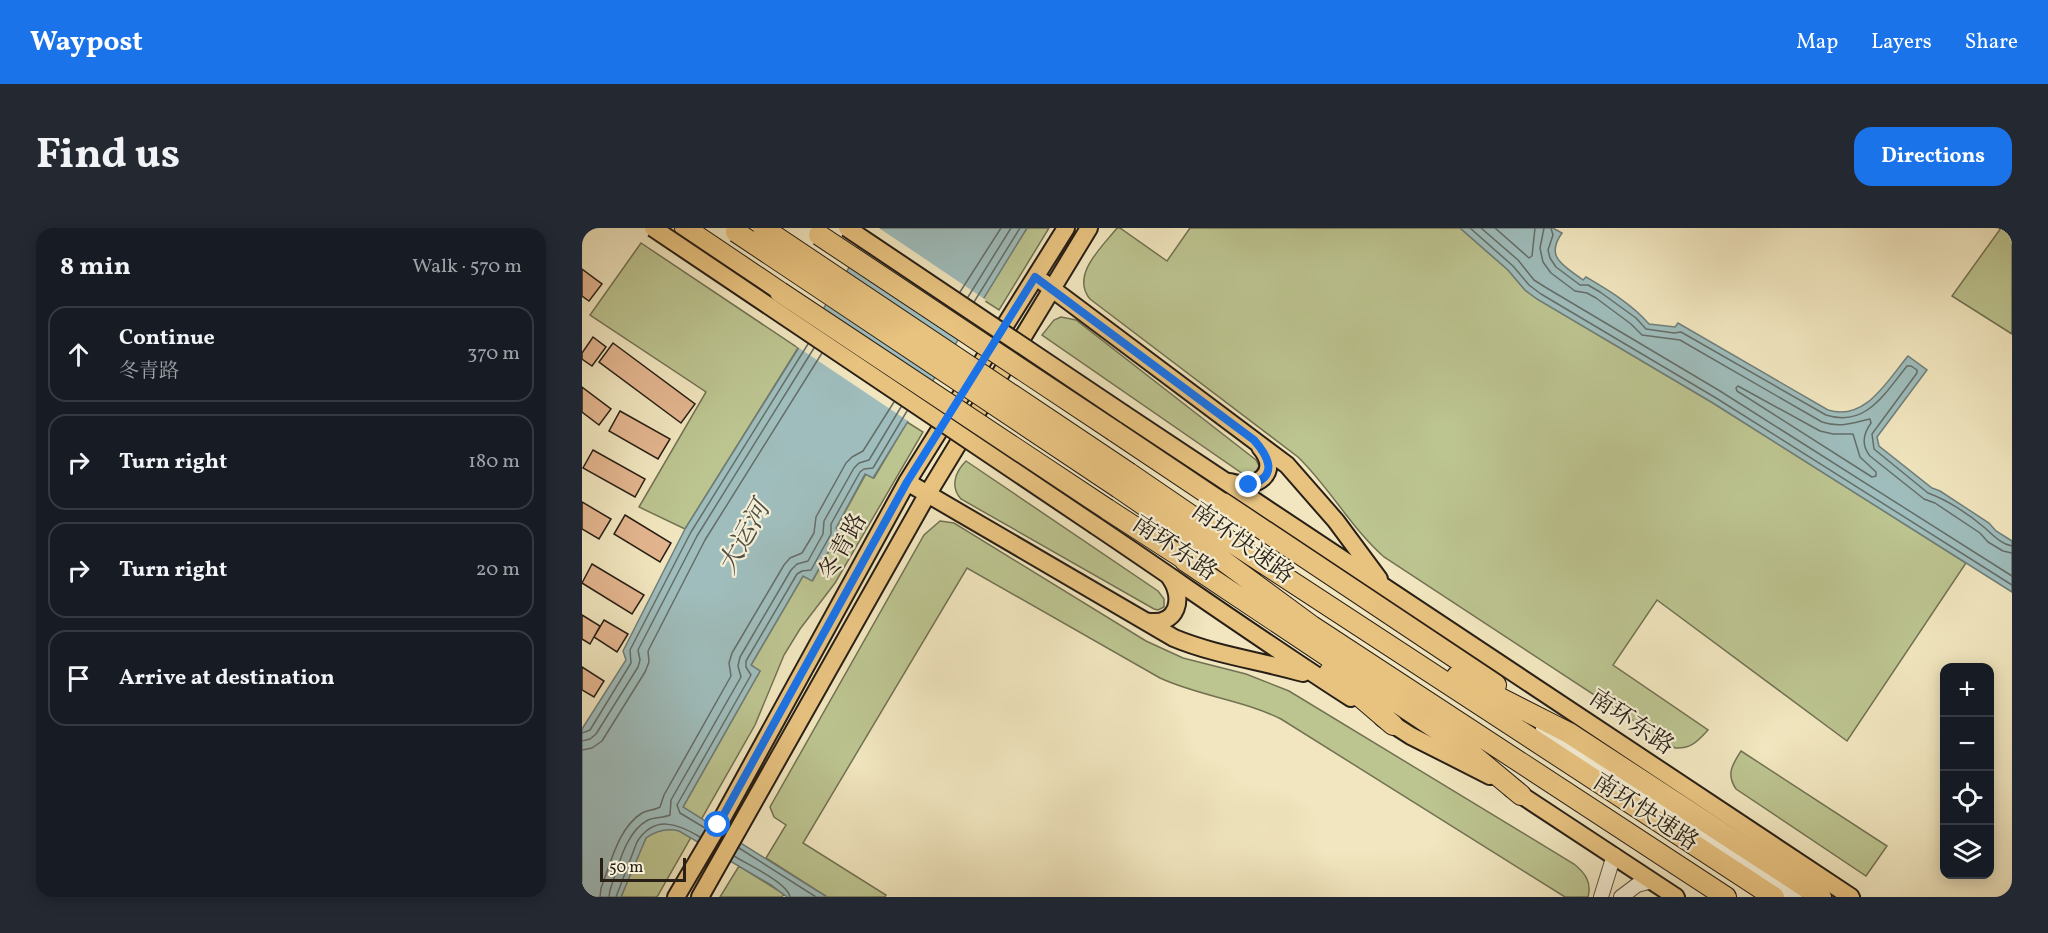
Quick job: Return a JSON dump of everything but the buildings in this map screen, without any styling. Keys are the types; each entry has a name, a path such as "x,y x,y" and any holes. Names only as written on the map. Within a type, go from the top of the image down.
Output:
{"highway":[{"path":"685,228 1185,561 1257,604 1707,897"},
{"name":"南环快速路","path":"731,228 1124,480 1337,600 1431,663 1555,754"},
{"name":"南环快速路","path":"763,228 1124,480 1198,543 1312,626 1726,897"},
{"path":"809,228 1569,733 1821,897"},
{"path":"1223,503 1337,600"},
{"name":"南环快速路","path":"1205,525 1774,897"},
{"path":"1257,604 1312,626"},
{"path":"1257,604 1393,725"},
{"path":"1257,604 1462,746 1521,795"},
{"path":"1431,663 1496,698 1569,733"},
{"path":"1660,853 1713,897"}],"main road":[{"name":"南环东路","path":"653,228 1320,678 1393,725 1521,795 1676,897"},
{"name":"南环东路","path":"847,228 1851,897"},
{"name":"冬青路","path":"676,897 907,482 1066,228"},
{"name":"冬青路","path":"700,897 927,495 1089,228"},
{"path":"1035,277 1287,465 1311,490 1387,589"},
{"path":"1223,480 1249,485 1259,482 1265,475 1269,465 1268,459 1254,440"},
{"path":"907,482 1144,621 1190,645 1320,678"},
{"path":"1144,621 1157,623 1167,619 1177,606 1178,592 1168,574"}],"street":[{"path":"1496,698 1795,897"},
{"path":"1601,897 1614,855"},
{"path":"1621,897 1637,885 1652,881"}],"green space":[{"path":"1027,228 1049,228 999,310 982,299"},
{"path":"1117,228 1167,261 1190,228 1460,228 1537,299 1713,403 1966,563 1847,741 1657,600 1613,665 1708,730 1690,746 1675,748 1384,557 1361,534 1298,457 1090,299 1085,290 1086,271 1097,252"},
{"path":"2001,228 2012,228 2012,334 1952,296"},
{"path":"641,243 798,348 685,529 639,507 706,392 590,315"},
{"path":"1061,317 1076,320 1256,460 1259,466 1253,477 1246,476 1042,335 1054,320"},
{"path":"907,422 923,432 835,583 800,629 784,655 755,725 657,897 621,897 646,838 683,807 760,671 751,665 803,576 813,580 840,531 836,528 866,474 874,478"},
{"path":"966,461 1158,591 1164,599 1164,607 1154,609 961,499 956,490 955,480"},
{"path":"940,521 954,523 1146,641 1183,658 1246,674 1289,691 1574,864 1587,878 1588,897 1565,897 1281,719 1252,707 1160,678 967,568 803,843 886,895 885,897 827,897 766,858 786,825 774,817 770,807 924,535"},
{"path":"1741,751 1887,846 1866,876 1736,789 1731,779 1731,770"},
{"path":"739,866 784,894 782,897 720,897"}],"water":[{"name":"大运河","path":"859,228 1027,228 873,478 865,474 836,528 840,531 812,581 803,576 751,665 760,671 683,807 827,897 787,897 771,885 679,831 666,830 646,838 621,897 582,897 582,729 626,660 623,651 685,529 857,255"},
{"path":"1460,228 1553,228 1562,233 1555,249 1559,261 1564,266 1583,280 1586,277 1619,298 1649,324 1675,327 1678,323 1828,410 1841,412 1864,405 1883,387 1908,356 1927,370 1877,437 1879,446 1932,488 1989,523 1996,531 2012,541 2012,592 1713,403 1537,299"}],"pier":[{"path":"856,228 879,228 986,300 972,323 855,244"},
{"path":"811,323 925,400 911,423 796,346"}],"route":[{"path":"718,825 907,482 1035,277 1254,440 1264,452 1269,465 1262,479 1249,485"}]}
